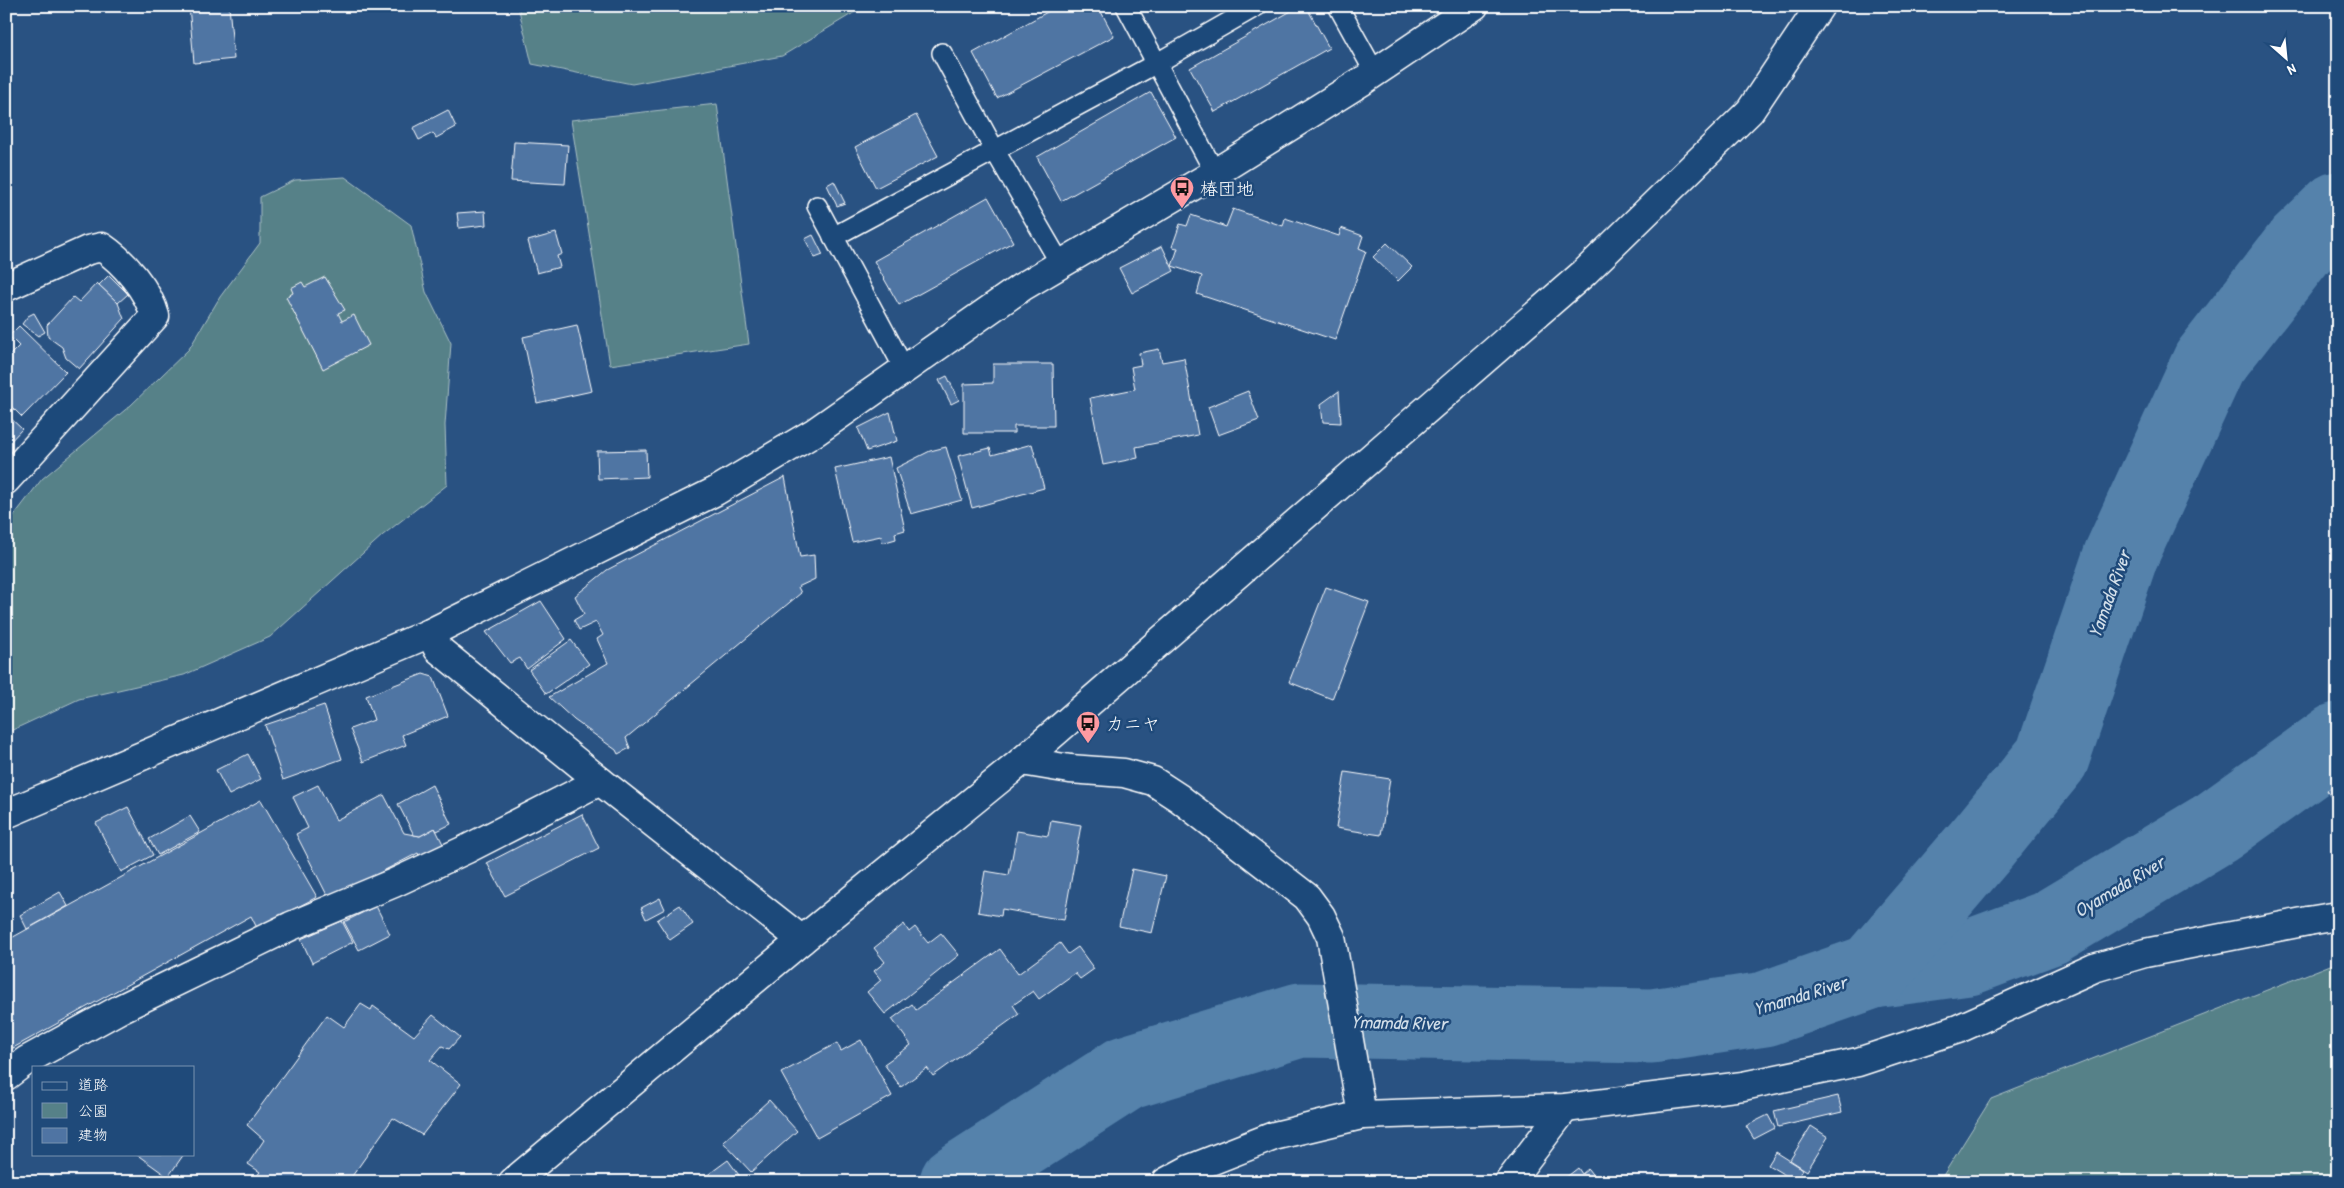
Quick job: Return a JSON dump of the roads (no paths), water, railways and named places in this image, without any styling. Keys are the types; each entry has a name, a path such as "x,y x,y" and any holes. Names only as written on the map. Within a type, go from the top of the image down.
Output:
{"street":[{"path":"6,814 430,633 716,491 815,432 1022,287 1215,172 1375,73 1474,6"},
{"path":"513,1182 802,940 1022,761 1584,273 1750,111 1820,6"},
{"path":"6,287 88,250 102,247 112,254 137,283 151,302 155,316 6,480"},
{"path":"430,633 438,649 600,781 802,940"},
{"path":"1022,761 1070,769 1124,773 1154,781 1179,798 1307,897 1321,916 1331,937 1362,1115"},
{"path":"6,1076 27,1060 122,1008 291,926 394,883 467,849 600,781"},
{"path":"1166,1182 1190,1169 1274,1136 1362,1115 1565,1108 1743,1086 1858,1062 1958,1029 2094,968 2144,953 2308,920 2338,916"},
{"path":"1509,1182 1565,1108"}],"lane":[{"path":"1126,6 1215,172"},
{"path":"833,237 1157,63 1257,6"},
{"path":"1338,6 1375,73"},
{"path":"942,53 995,151 1060,263"},
{"path":"817,206 905,370"}],"waterway":[{"name":"Ymamda River","path":"957,1182 1126,1073 1300,1020 1652,1026 1765,1009 1873,971 1981,845 2052,758 2121,555 2209,363 2301,245 2338,209"},
{"name":"Oyamada River","path":"1873,971 1968,958 2049,928 2217,827 2338,740"}],"place":[{"name":"椿団地","path":"1182,209"},
{"name":"カニヤ","path":"1088,744"}],"water label":[{"name":"Yamada River","path":"2109,594"}]}
